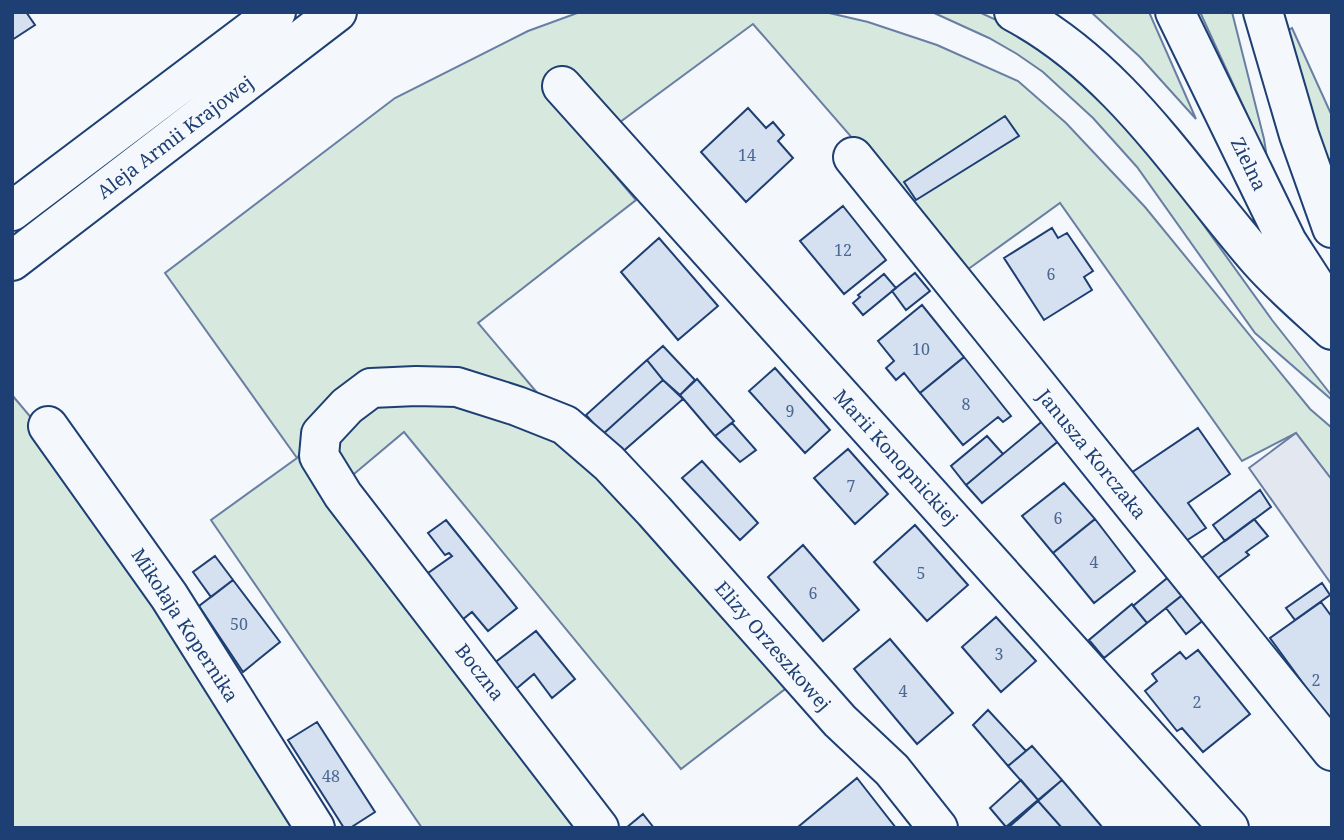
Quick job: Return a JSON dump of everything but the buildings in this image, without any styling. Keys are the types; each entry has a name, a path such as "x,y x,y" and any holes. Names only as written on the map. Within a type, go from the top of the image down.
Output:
{"street":[{"name":"Aleja Armii Krajowej","path":"12,211 276,12"},
{"name":"Aleja Armii Krajowej","path":"12,261 337,12"},
{"path":"1014,12 1055,37 1110,84 1177,159 1259,261 1332,330"},
{"name":"Zielna","path":"1175,12 1287,242 1332,312"},
{"path":"1263,12 1299,135 1332,228"},
{"name":"Marii Konopnickiej","path":"562,86 1229,828"},
{"name":"Janusza Korczaka","path":"853,157 1332,751"},
{"name":"Elizy Orzeszkowej","path":"360,516 319,456 321,434 347,406 371,388 457,387 565,425 609,463 672,531 840,721 892,770 938,828"},
{"name":"Mikołaja Kopernika","path":"48,426 169,596 315,828"},
{"name":"Boczna","path":"360,516 599,828"}],"shaded area":[{"path":"580,12 825,12 868,22 937,45 1018,81 1066,123 1145,207 1310,409 1332,428 1332,480 1296,433 1242,461 1060,203 967,270 753,24 589,145 636,200 478,323 545,402 458,374 315,418 298,457 579,828 422,828 211,520 297,458 165,273 395,98 528,31"},
{"path":"932,12 979,12 1003,23 1088,85 1159,163 1272,320 1332,396 1332,400 1255,333 1137,167 1093,118 1043,72 1017,54"},
{"path":"1091,12 1149,12 1196,119 1140,57"},
{"path":"1200,12 1232,12 1267,158"},
{"path":"1292,28 1332,116 1332,161 1325,156 1286,31"},
{"path":"12,395 34,421 298,828 12,828"},
{"path":"454,399 557,431 789,686 681,769 404,432 348,479 332,454 339,435 376,400"},
{"path":"1296,433 1332,480 1332,585 1249,468"}]}
